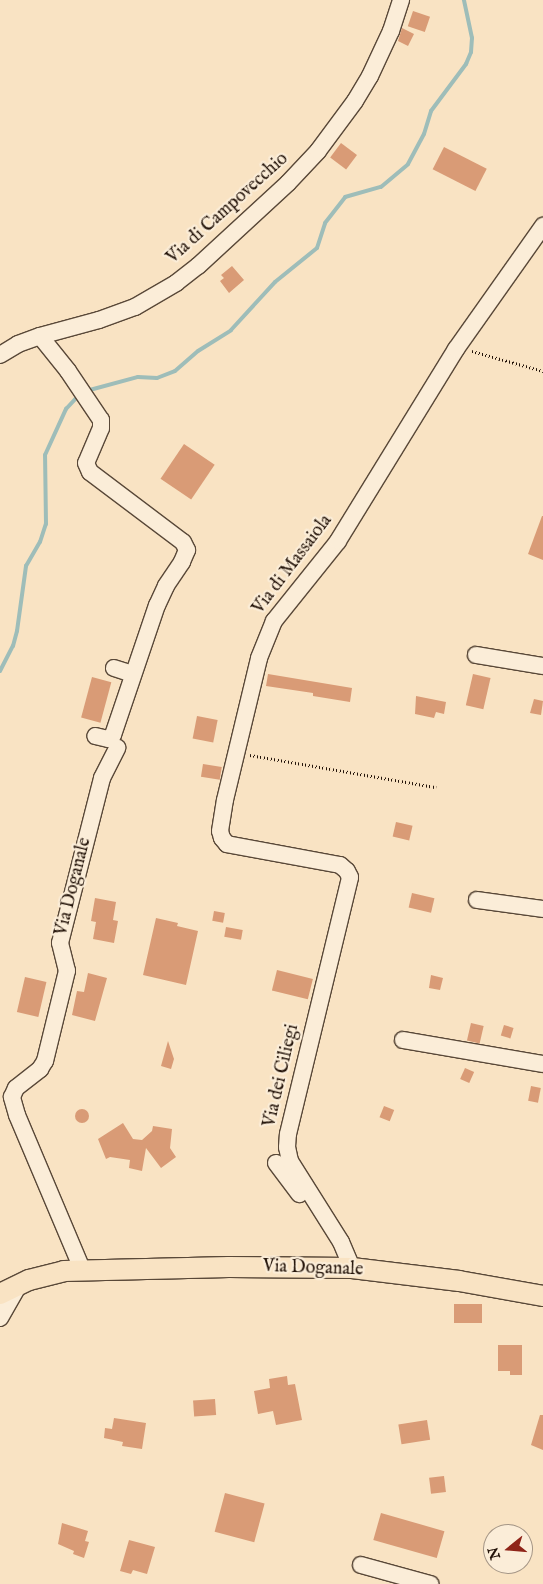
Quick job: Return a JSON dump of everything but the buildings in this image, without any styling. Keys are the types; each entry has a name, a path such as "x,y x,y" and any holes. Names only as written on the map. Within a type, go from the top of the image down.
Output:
{"main road":[{"name":"Via Doganale","path":"0,1294 20,1283 49,1274 82,1269 186,1267 347,1269 459,1281 543,1296"}],"street":[{"name":"Via di Campovecchio","path":"0,355 12,347 40,336 113,316 158,294 192,271 282,189 318,151 363,89 388,39 401,0"},
{"name":"Via di Massaiola","path":"350,880 348,873 340,865 238,848 224,841 221,827 259,658 274,622 338,541 456,349 543,226"},
{"path":"40,336 68,371 95,410 102,426 86,463 90,472 182,542 186,550 182,562 166,586 157,605 112,737 108,739 95,736"},
{"path":"476,655 543,666"},
{"path":"114,668 133,674"},
{"name":"Via Doganale","path":"82,1269 17,1115 12,1096 16,1088 40,1069 45,1061 67,971 60,943 102,778 117,748"},
{"name":"Via dei Ciliegi","path":"347,1269 341,1242 290,1161 287,1148 288,1134 350,880"},
{"path":"477,900 543,909"},
{"path":"403,1040 543,1064"},
{"path":"276,1163 334,1244 347,1269"},
{"path":"0,1318 20,1283"},
{"path":"361,1565 430,1584"}],"path":[{"path":"456,349 469,350 543,371"},
{"path":"237,753 436,787"}],"waterway":[{"path":"86,391 138,377 157,378 175,371 198,351 231,330 275,282 317,248 325,223 345,197 381,187 408,164 424,134 431,111 466,64 471,52 472,38 464,0"},
{"path":"0,671 13,646 17,631 26,566 40,542 46,524 45,455 66,409 80,394"}]}
